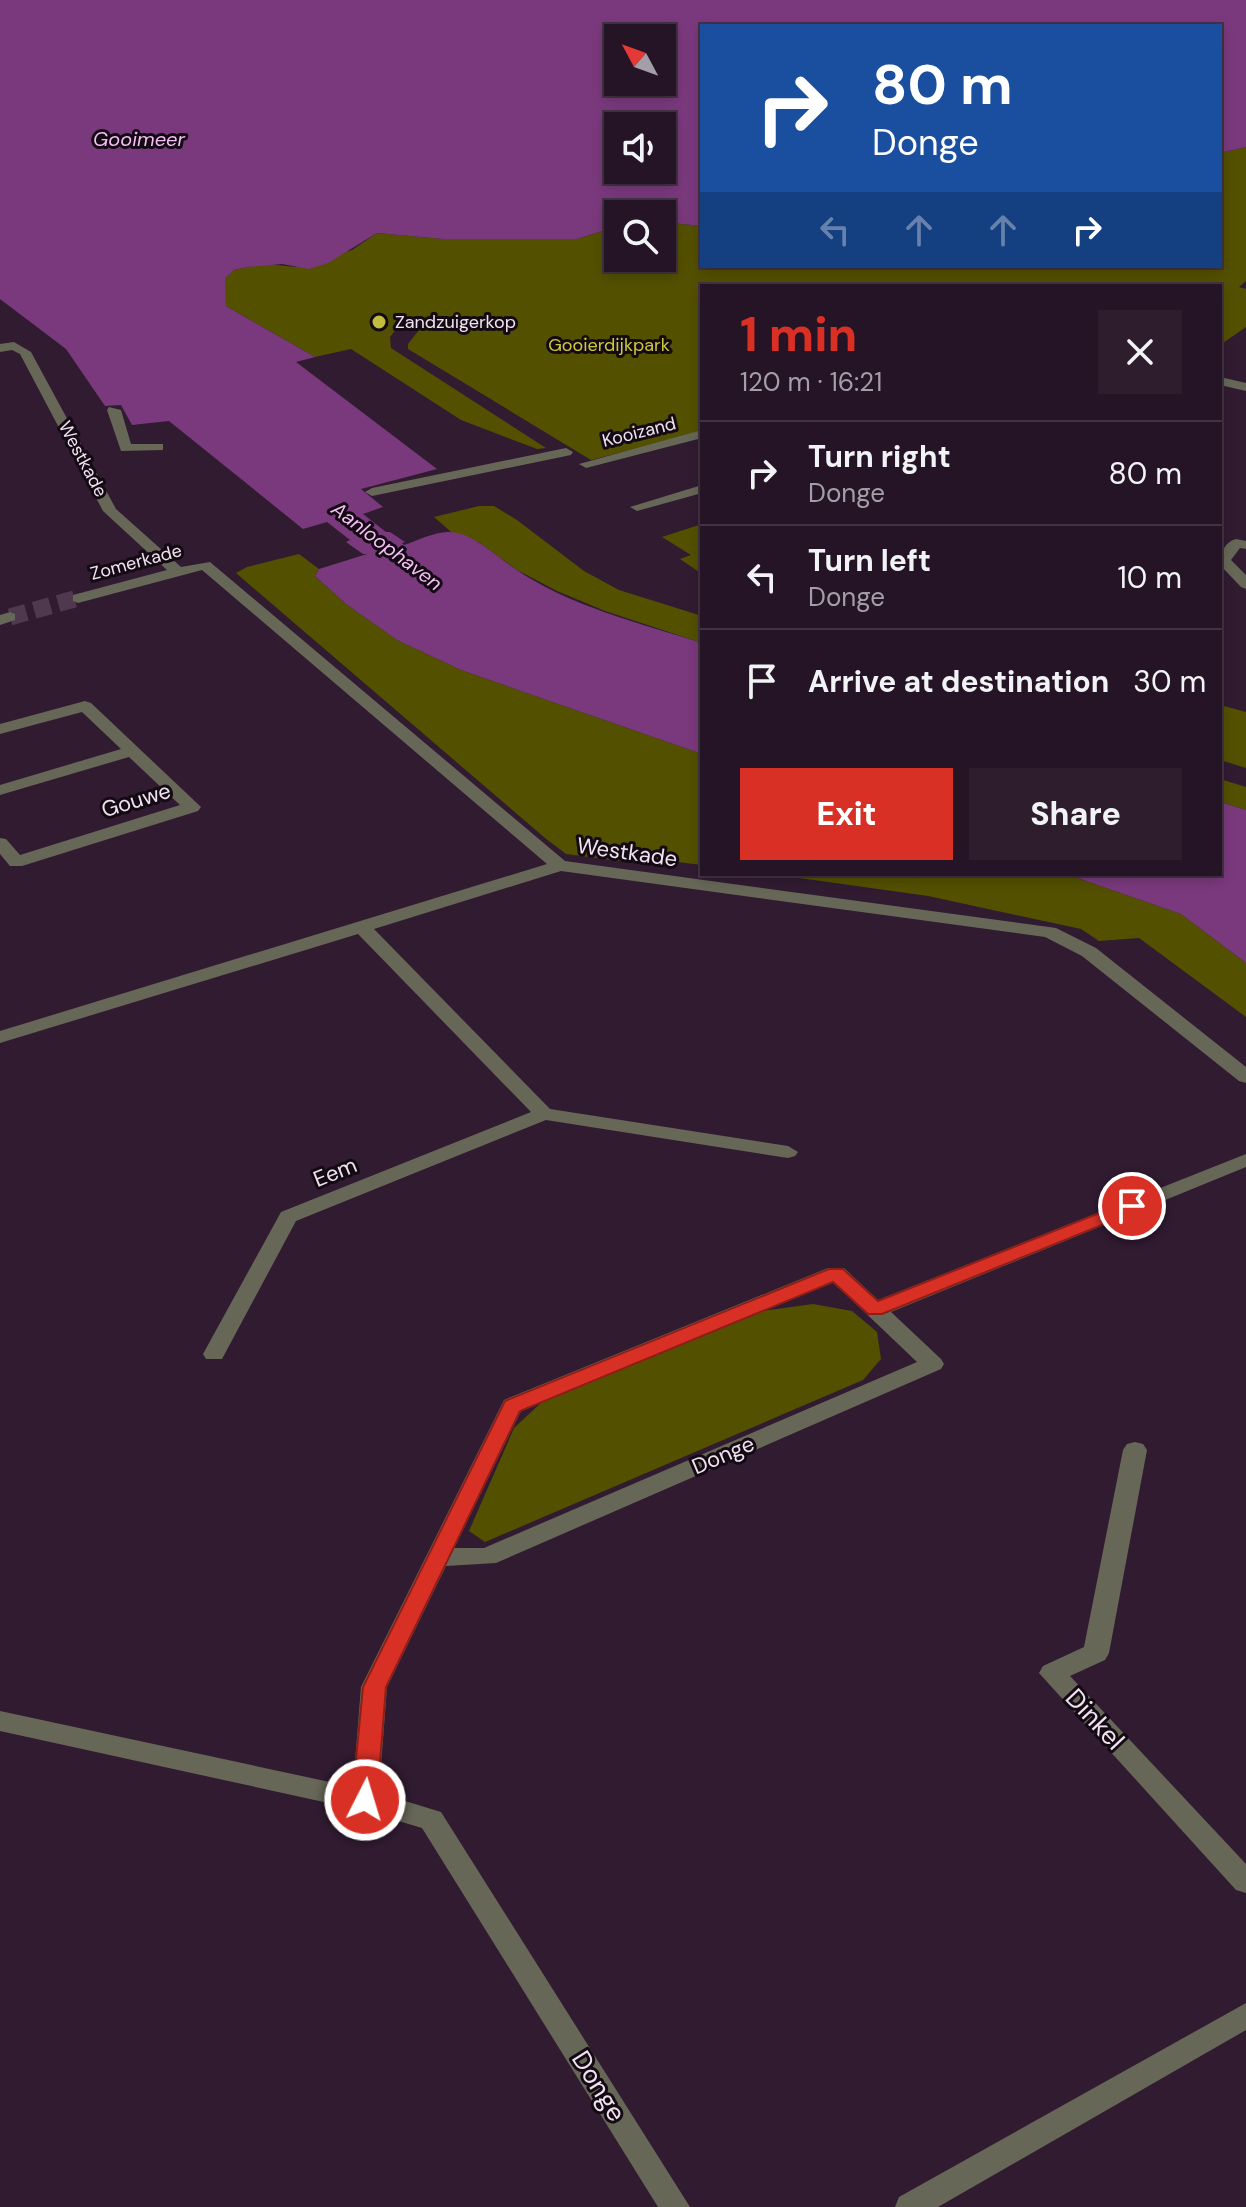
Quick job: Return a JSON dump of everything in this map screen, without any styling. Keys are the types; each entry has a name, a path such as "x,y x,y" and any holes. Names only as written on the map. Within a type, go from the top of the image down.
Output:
{"street":[{"name":"Westkade","path":"0,348 14,346 25,352 110,511 177,571"},
{"path":"1222,381 1246,387"},
{"path":"114,410 126,448 158,447"},
{"name":"Kooizand","path":"586,464 700,435"},
{"path":"372,492 566,452"},
{"path":"637,507 700,490"},
{"path":"1246,545 1236,543 1223,560 1246,584"},
{"name":"Westkade","path":"205,565 560,866 1050,932 1089,952 1246,1077"},
{"name":"Zomerkade","path":"78,598 205,565"},
{"name":"Gouwe","path":"0,729 85,706 192,807 8,864 0,843"},
{"path":"0,790 134,750"},
{"path":"0,1037 560,866"},
{"path":"362,927 544,1114 788,1152"},
{"name":"Eem","path":"214,1354 288,1217 544,1114"},
{"path":"875,1310 1246,1160"},
{"name":"Donge","path":"365,1800 374,1687 437,1557 512,1406 836,1273 933,1364 487,1557 437,1557"},
{"name":"Dinkel","path":"1135,1450 1096,1653 1052,1673 1246,1882"},
{"name":"Donge","path":"0,1721 365,1800 431,1820 675,2207"},
{"path":"910,2207 1246,2015"}],"green space":[{"name":"Gooierdijkpark","path":"1246,147 1246,281 1239,287 1246,289 1246,327 1222,344 1222,284 700,284 700,433 591,460 408,349 408,344 419,330 409,323 397,328 390,337 391,348 546,448 537,449 461,420 351,349 315,357 226,306 224,278 234,270 247,267 267,264 296,267 352,250 377,233 443,239 577,239 604,230 604,272 676,272 676,223 700,226 700,268 1222,268 1222,153"},
{"path":"479,506 494,506 584,571 619,590 700,615 700,642 605,611 557,591 517,570 480,543 451,532 434,517"},
{"path":"700,525 700,573 680,559 691,555 662,537"},
{"path":"299,554 319,569 315,576 346,604 397,640 461,670 700,753 700,865 621,855 619,861 566,854 236,573 247,567"},
{"path":"1222,706 1246,712 1246,768 1222,761"},
{"path":"1222,780 1246,787 1246,810 1222,803"},
{"path":"785,876 1072,876 1181,914 1246,963 1246,1017 1139,938 1099,941 1081,929 928,896"},
{"path":"813,1304 852,1311 877,1332 881,1359 863,1380 485,1542 469,1531 514,1428 544,1400 762,1311"}],"water":[{"name":"Gooimeer","path":"0,0 1246,0 1246,147 1222,153 1222,24 700,24 700,226 676,223 676,200 604,200 604,230 577,239 443,239 377,233 328,263 309,269 282,264 247,267 234,270 225,278 226,306 315,357 296,362 437,469 361,489 383,507 363,514 386,532 405,542 402,543 404,545 439,533 459,533 557,593 700,642 700,753 461,670 397,640 346,604 315,576 319,569 367,554 346,542 350,540 327,522 303,529 169,421 132,425 121,405 105,406 66,349 0,299"},
{"path":"1222,803 1246,810 1246,963 1181,914 1072,876 1222,876"}],"tunnel":[{"path":"10,617 78,598"}],"place":[{"name":"Zandzuigerkop","path":"379,322"}],"route":[{"path":"365,1800 374,1687 512,1406 836,1273 875,1310 1132,1206"}],"water label":[{"name":"Aanloophaven","path":"387,546"}]}
